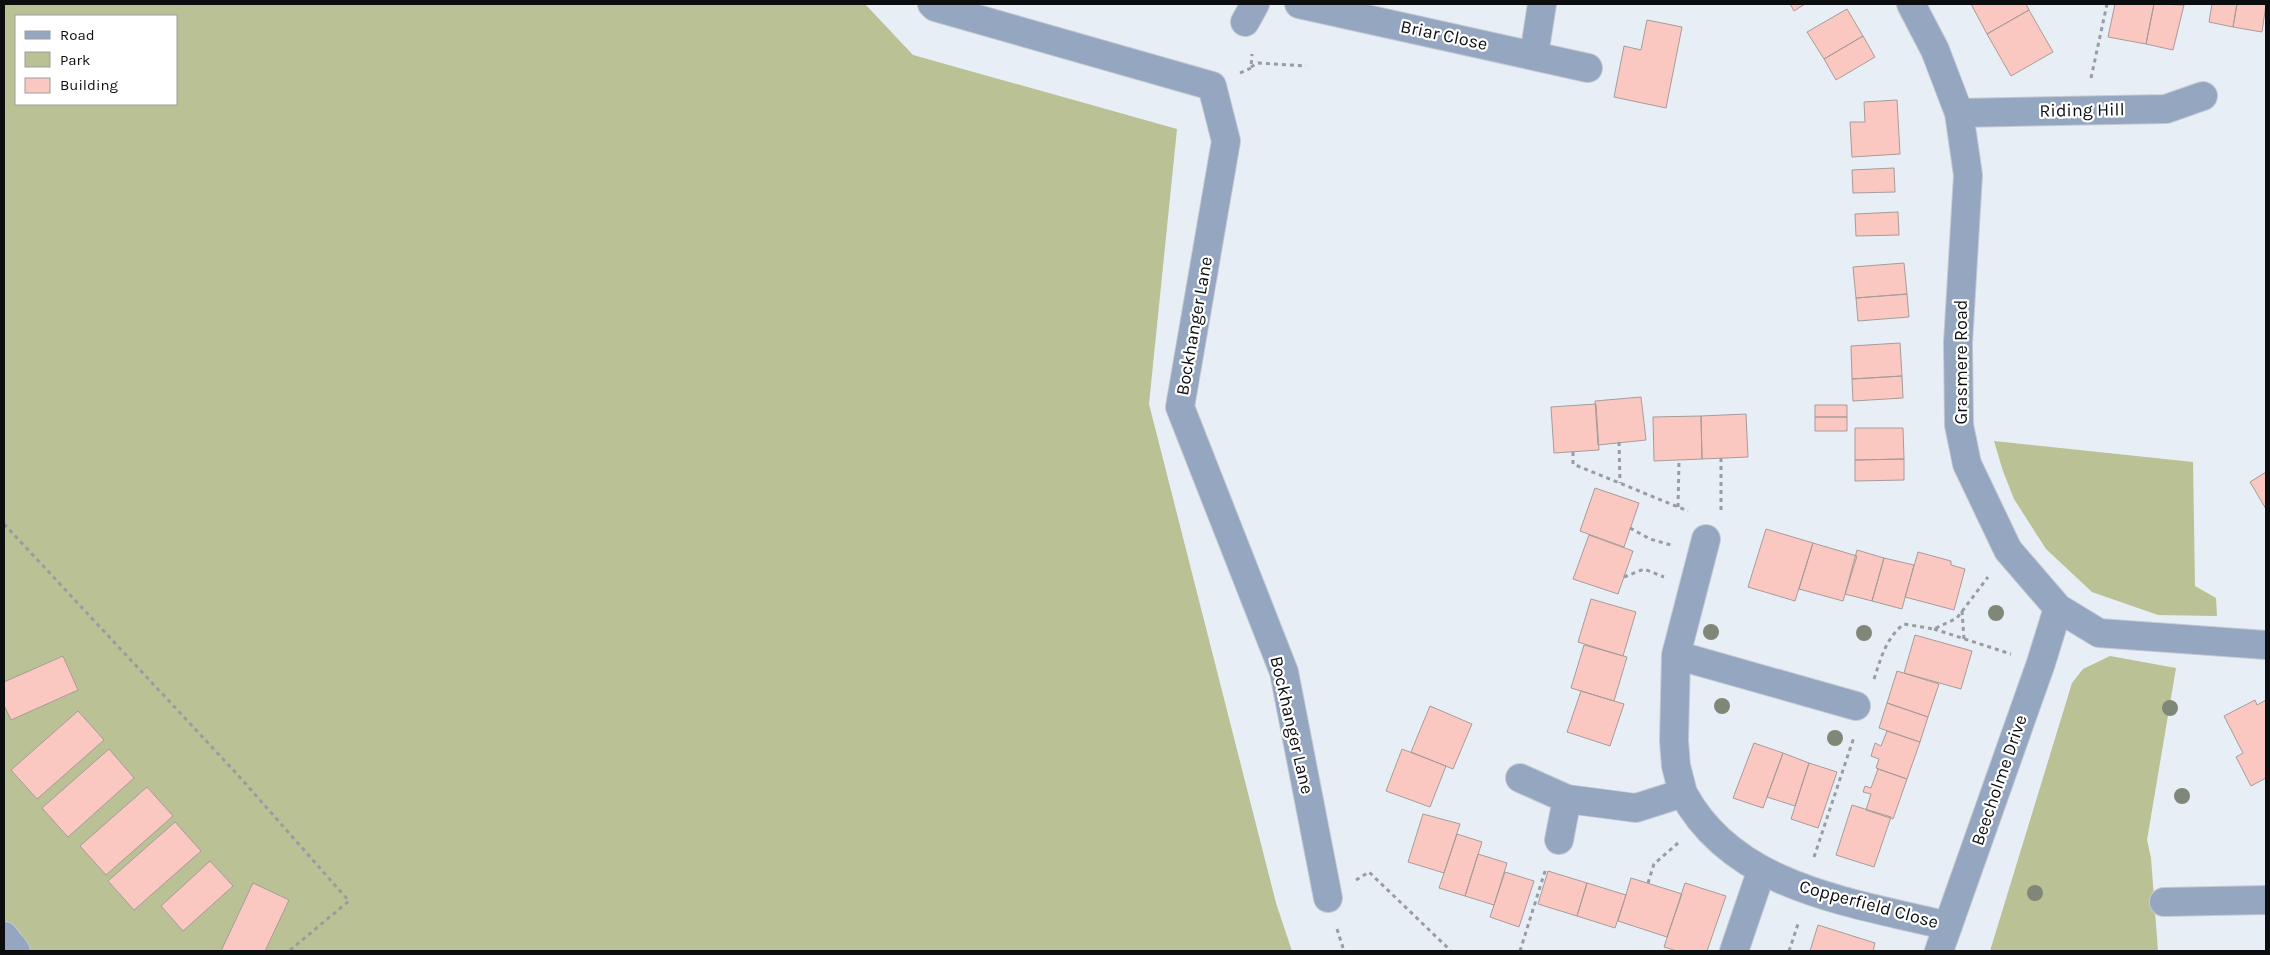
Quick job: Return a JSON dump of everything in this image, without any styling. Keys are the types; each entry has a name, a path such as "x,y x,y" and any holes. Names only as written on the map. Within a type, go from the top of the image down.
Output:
{"street":[{"path":"932,4 1212,86"},
{"name":"Briar Close","path":"1299,4 1588,68"},
{"path":"1534,55 1542,4"},
{"name":"Grasmere Road","path":"1911,4 1936,50 1959,113 1968,174 1958,344 1959,425 1967,464 2008,550 2058,608 2099,633 2266,645"},
{"name":"Bockhanger Lane","path":"1212,86 1226,141 1180,407 1284,672 1328,898"},
{"name":"Riding Hill","path":"1959,113 2166,109 2203,96"},
{"name":"Copperfield Close","path":"1706,540 1676,655 1674,742 1676,766 1683,793 1693,814 1714,836 1761,872 1809,891 1948,926"},
{"name":"Beecholme Drive","path":"1939,951 2041,663 2058,608"},
{"path":"1676,655 1860,708"},
{"path":"1520,778 1567,798 1636,808 1683,793"},
{"path":"1559,840 1567,798"},
{"path":"1734,951 1761,872"},
{"path":"2164,902 2266,900"},
{"path":"4,936 16,951"}],"path":[{"path":"2084,110 2107,4"},
{"path":"1250,13 1240,27 1252,34 1251,68"},
{"path":"1212,86 1258,63 1306,66"},
{"path":"1619,442 1620,483"},
{"path":"1573,452 1573,464 1689,512 1688,520 1706,540"},
{"path":"1630,528 1650,539 1706,540 1721,529 1721,458"},
{"path":"1678,507 1679,460"},
{"path":"4,524 237,774 349,901 289,951"},
{"path":"1934,629 1956,618 2008,550"},
{"path":"1624,576 1644,569 1694,590"},
{"path":"1962,610 1964,639"},
{"path":"1814,857 1860,708 1884,648 1895,631 1904,624 1934,629 2041,663"},
{"path":"1648,883 1654,864 1684,838"},
{"path":"1520,951 1550,855 1559,840"},
{"path":"1328,898 1369,872 1451,951"}],"green space":[{"path":"4,4 865,4 913,55 1177,129 1149,404 1276,903 1292,951 4,951"},
{"path":"1994,441 2193,462 2195,586 2216,598 2217,616 2158,615 2092,592 2046,549 2014,499"},
{"path":"2110,656 2176,668 2147,840 2151,858 2158,951 1990,951 2072,683 2083,669"}],"building":[{"path":"1790,4 1805,4 1794,11"},
{"path":"1971,4 2026,4 2029,10 1987,34"},
{"path":"2115,4 2154,4 2146,44 2108,37"},
{"path":"2154,4 2184,5 2173,50 2146,44"},
{"path":"2212,4 2237,4 2233,27 2209,22"},
{"path":"2237,4 2266,4 2262,32 2233,27"},
{"path":"1847,9 1863,36 1824,59 1807,32"},
{"path":"2029,10 2053,52 2011,76 1987,34"},
{"path":"1647,20 1682,27 1666,108 1614,97 1624,46 1641,50"},
{"path":"1863,36 1875,57 1836,80 1824,59"},
{"path":"1897,100 1900,154 1852,157 1850,122 1865,122 1864,102"},
{"path":"1894,168 1895,192 1853,193 1852,170"},
{"path":"1898,212 1899,235 1856,236 1855,214"},
{"path":"1904,263 1907,294 1856,298 1853,267"},
{"path":"1907,294 1909,317 1858,321 1856,298"},
{"path":"1900,343 1902,376 1852,379 1851,346"},
{"path":"1902,376 1903,398 1853,401 1852,379"},
{"path":"1641,397 1646,440 1598,445 1595,401"},
{"path":"1596,404 1599,450 1554,453 1551,407"},
{"path":"1815,405 1847,405 1847,417 1815,417"},
{"path":"1746,414 1748,457 1702,459 1701,416"},
{"path":"1701,416 1702,459 1654,461 1653,417"},
{"path":"1815,417 1847,417 1847,431 1815,431"},
{"path":"1855,428 1903,428 1904,459 1855,460"},
{"path":"1904,459 1904,480 1855,481 1855,460"},
{"path":"2266,472 2266,509 2250,482"},
{"path":"1595,488 1639,503 1624,547 1580,531"},
{"path":"1766,529 1813,543 1795,601 1748,587"},
{"path":"1589,535 1633,551 1618,594 1573,579"},
{"path":"1813,543 1857,556 1843,601 1799,589"},
{"path":"1857,550 1884,558 1872,601 1845,594"},
{"path":"1918,552 1951,561 1951,565 1965,569 1954,610 1905,597"},
{"path":"1884,558 1914,565 1902,609 1872,601"},
{"path":"1591,599 1636,612 1623,656 1578,642"},
{"path":"1915,635 1972,651 1961,689 1904,673"},
{"path":"1584,645 1627,657 1614,701 1571,688"},
{"path":"63,656 78,690 11,720 4,705 4,682"},
{"path":"1897,671 1939,684 1928,717 1887,703"},
{"path":"1581,691 1624,704 1610,746 1567,732"},
{"path":"2255,700 2257,705 2266,700 2266,778 2251,786 2236,757 2243,753 2224,716"},
{"path":"1887,703 1928,717 1920,742 1879,728"},
{"path":"1430,706 1472,724 1453,769 1411,752"},
{"path":"78,711 104,740 37,799 11,770"},
{"path":"1887,731 1920,742 1907,779 1876,768 1879,759 1871,756 1875,743 1881,746"},
{"path":"1754,743 1783,753 1763,808 1733,798"},
{"path":"109,749 134,778 68,837 42,808"},
{"path":"1402,749 1446,766 1430,807 1386,791"},
{"path":"1783,753 1809,763 1795,806 1767,797"},
{"path":"1809,763 1837,772 1818,828 1791,819"},
{"path":"1878,769 1907,779 1893,819 1866,810 1871,794 1863,792 1865,786 1871,788"},
{"path":"147,787 173,816 106,875 80,846"},
{"path":"1852,805 1891,817 1874,867 1836,855"},
{"path":"1423,814 1460,824 1444,873 1408,862"},
{"path":"175,822 201,851 134,910 108,881"},
{"path":"1457,834 1482,842 1465,896 1439,888"},
{"path":"1478,854 1507,863 1494,905 1465,896"},
{"path":"210,861 233,886 183,931 161,906"},
{"path":"1548,871 1587,883 1577,916 1538,904"},
{"path":"1505,872 1534,881 1519,927 1490,917"},
{"path":"1631,878 1682,894 1667,937 1618,921"},
{"path":"253,883 289,900 265,951 221,951"},
{"path":"1587,883 1626,895 1615,928 1577,916"},
{"path":"1685,883 1726,896 1707,951 1677,951 1664,947"},
{"path":"1818,925 1875,943 1873,951 1810,951"}]}
